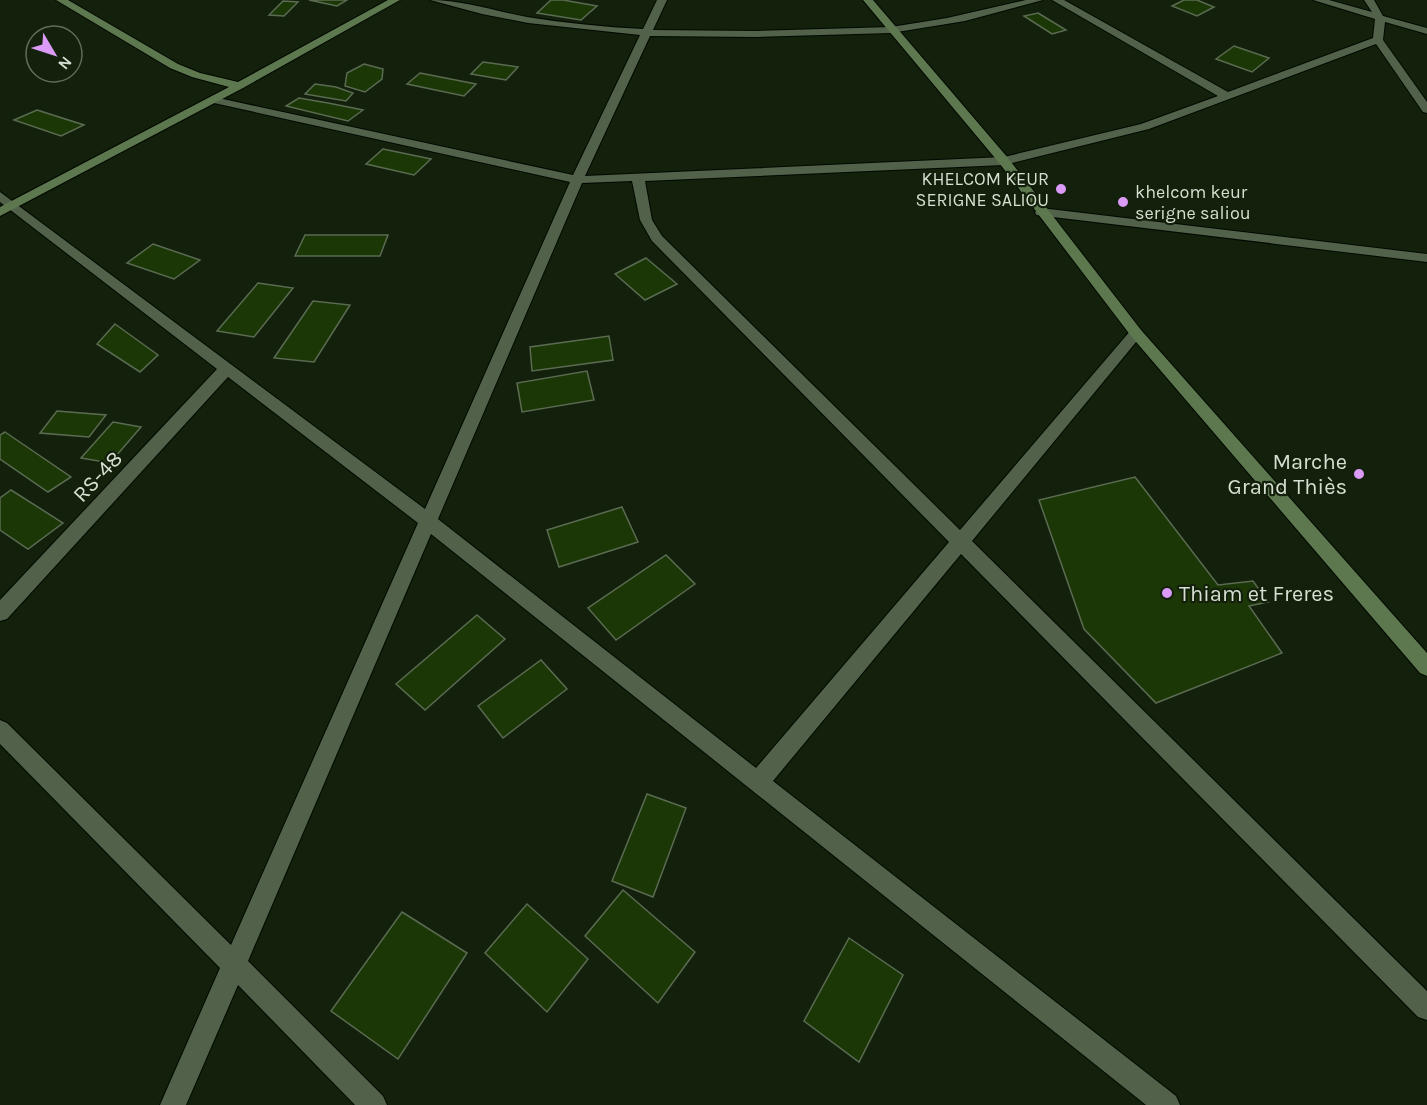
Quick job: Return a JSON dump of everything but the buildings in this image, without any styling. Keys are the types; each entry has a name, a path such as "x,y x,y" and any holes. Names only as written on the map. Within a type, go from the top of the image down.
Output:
{"street":[{"path":"61,0 174,66 196,75 239,86"},
{"path":"394,0 214,100 4,204 227,368 428,521 1167,1105"},
{"path":"435,0 534,22 646,34 777,34 892,30 978,15 1038,0"},
{"path":"173,1105 577,180 662,0"},
{"path":"867,0 1004,161 1136,333 1427,667"},
{"path":"1057,0 1228,97"},
{"path":"1318,0 1427,30"},
{"path":"1369,0 1380,18 1378,40 1427,110"},
{"path":"214,100 577,180 1004,161 1145,127 1378,40"},
{"path":"639,178 646,220 657,238 1427,1008"},
{"path":"1041,212 1427,258"},
{"path":"759,781 1136,333"},
{"name":"RS-48","path":"0,613 227,368"},
{"path":"0,730 374,1105"}],"place":[{"name":"KHELCOM KEUR SERIGNE SALIOU","path":"1061,189"},
{"name":"khelcom keur serigne saliou","path":"1123,202"},
{"name":"Marche Grand Thiès","path":"1359,474"},
{"name":"Thiam et Freres","path":"1167,593"}]}
